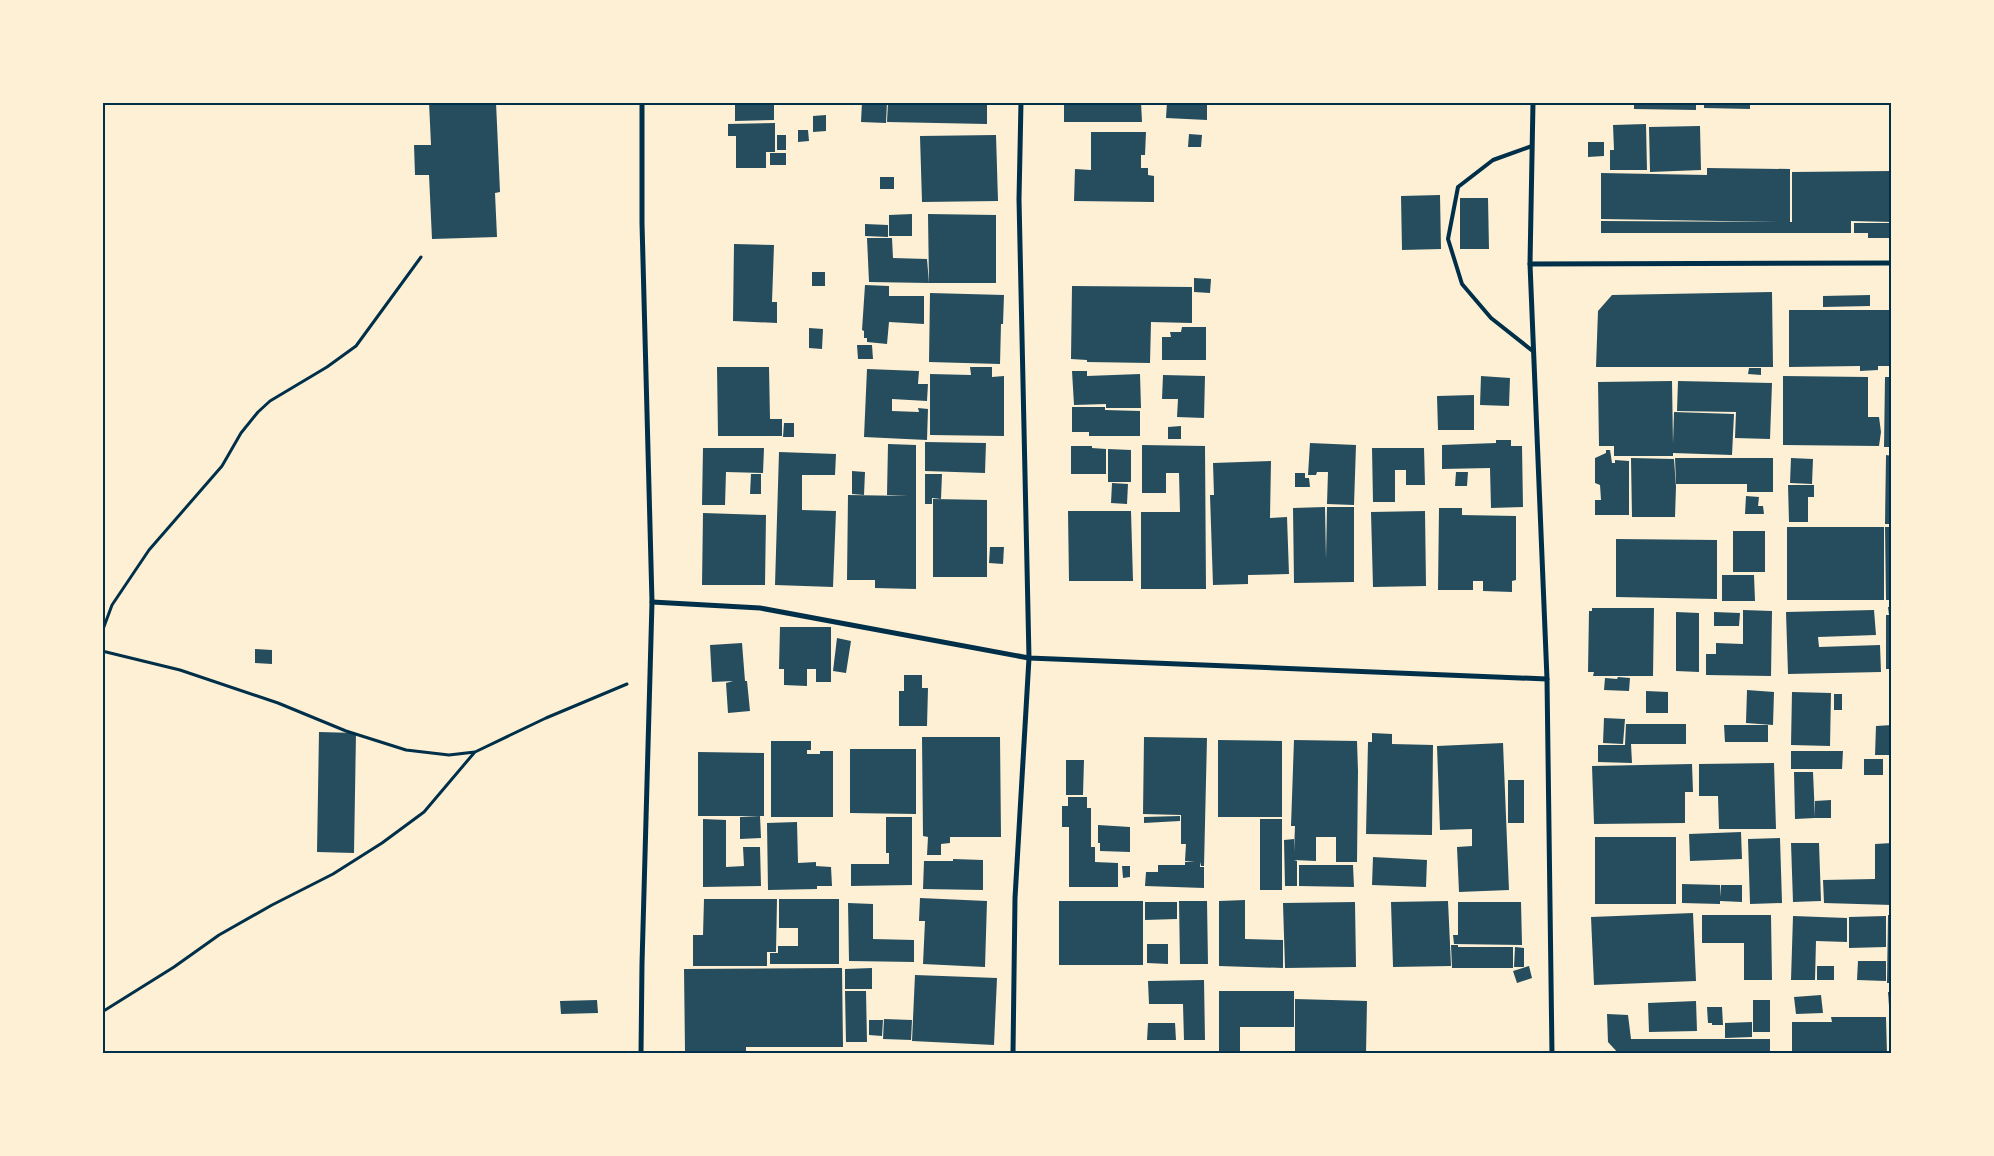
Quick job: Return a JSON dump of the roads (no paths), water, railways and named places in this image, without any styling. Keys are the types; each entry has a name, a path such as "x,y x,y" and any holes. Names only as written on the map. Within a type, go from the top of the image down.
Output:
{"street":[{"path":"641,1054 652,602 642,223 642,102"},
{"path":"1013,1054 1015,898 1029,658 1020,209 1021,102"},
{"path":"1533,102 1530,264 1548,679 1552,1054"},
{"path":"1530,264 1892,263"},
{"path":"652,602 760,608 1029,658 1548,679"}],"lane":[{"path":"1532,146 1493,160 1458,187 1448,238 1462,284 1491,318 1534,352"}]}
